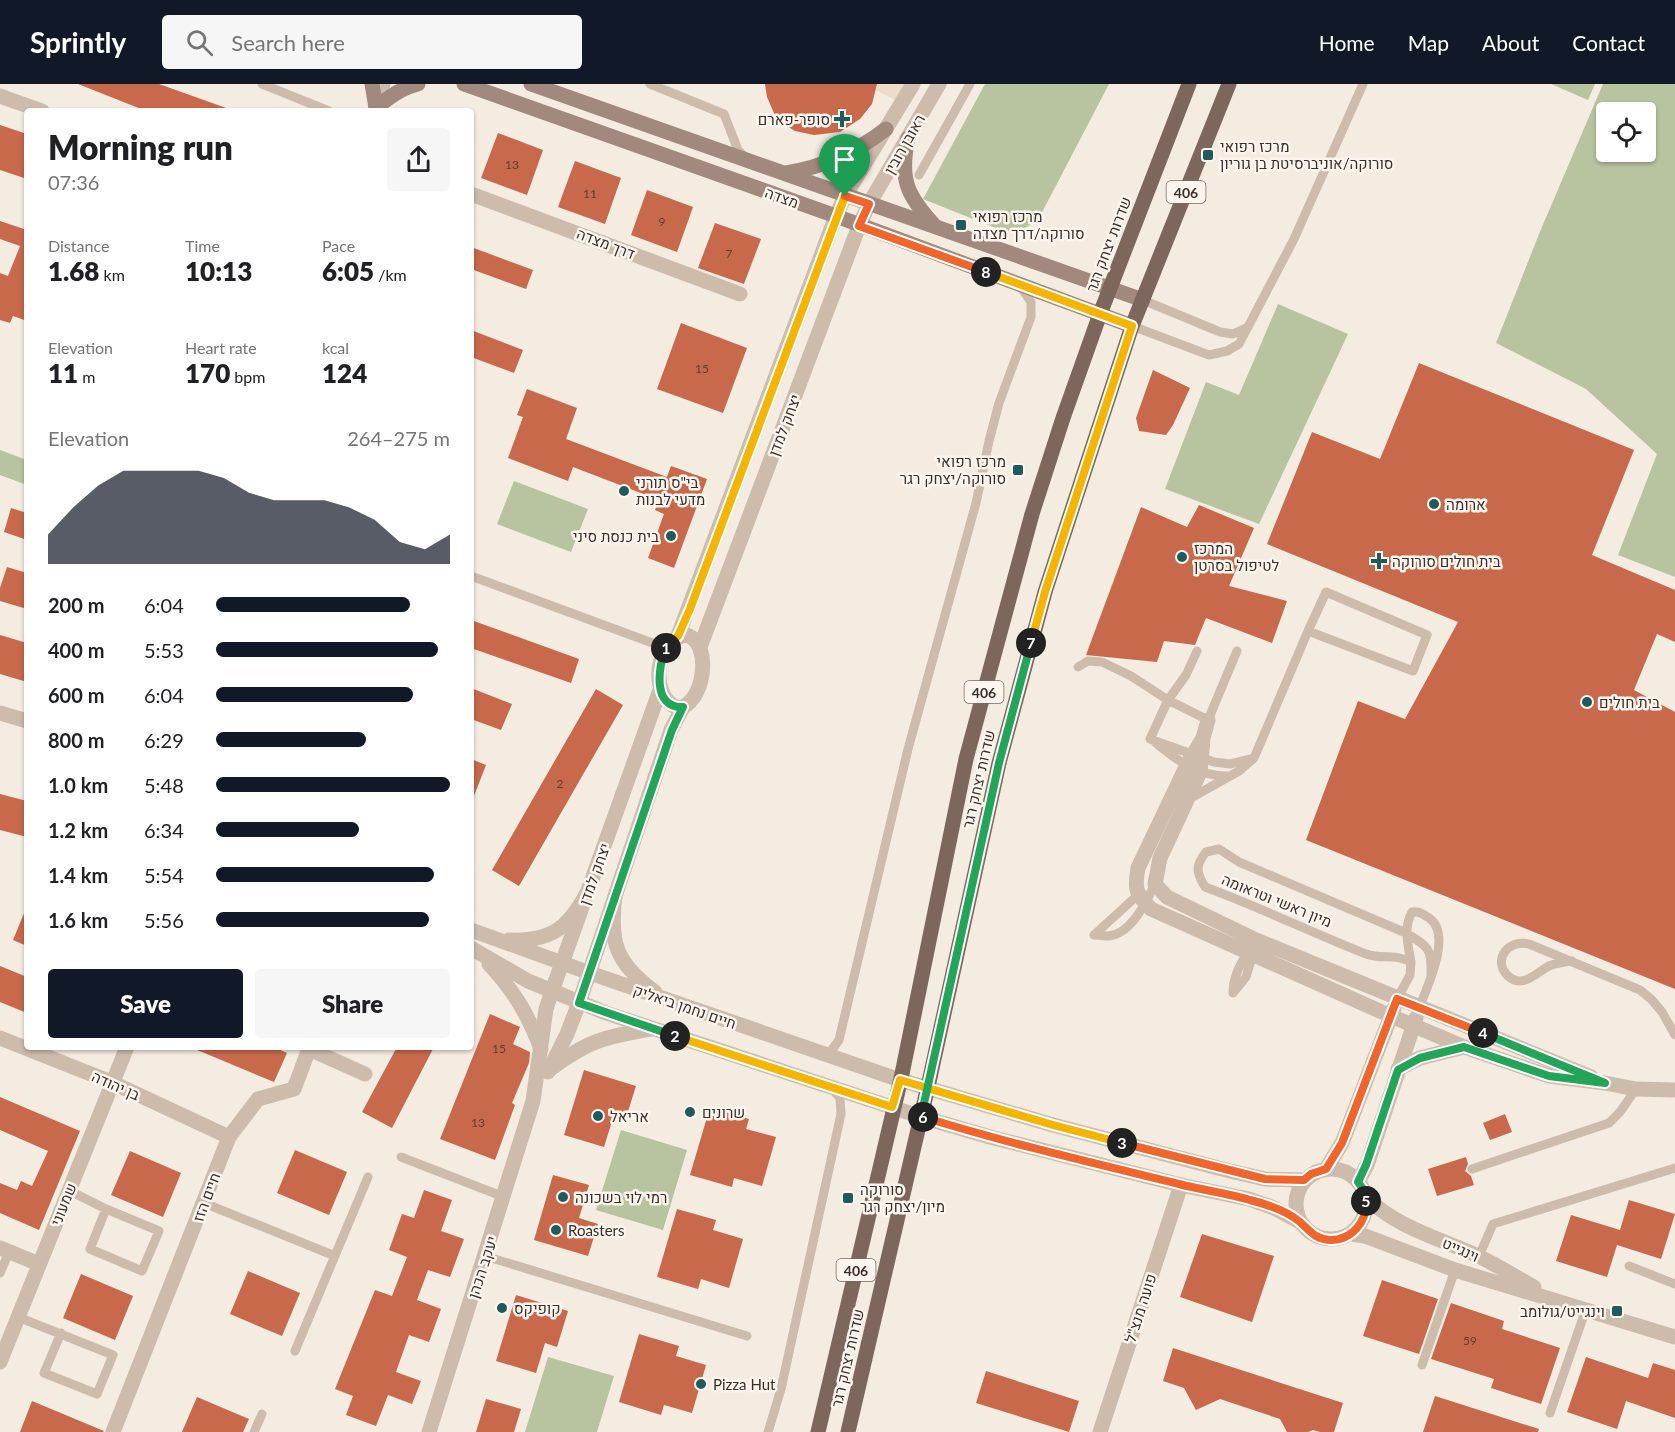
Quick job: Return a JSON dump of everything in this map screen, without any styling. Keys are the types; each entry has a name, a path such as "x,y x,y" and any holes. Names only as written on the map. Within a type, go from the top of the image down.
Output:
{"main road":[{"path":"372,84 375,108"},
{"path":"377,108 391,96 418,84"},
{"name":"מצדה","path":"464,84 836,216 1132,326"},
{"name":"מצדה","path":"531,84 1143,300"},
{"name":"שדרות יצחק רגר","path":"818,1432 900,1080 966,759 1032,514 1100,314 1189,84"},
{"name":"שדרות יצחק רגר","path":"848,1432 928,1087 999,763 1045,592 1132,326 1229,84"},
{"path":"784,174 803,171 841,158 886,129"},
{"path":"908,138 904,162 905,181 920,210 937,228"}],"street":[{"path":"376,108 383,84"},
{"name":"ראובן רובין","path":"845,196 914,84"},
{"name":"ראובן רובין","path":"869,204 939,84"},
{"path":"0,96 34,108"},
{"name":"דרך מצדה","path":"474,195 740,294"},
{"name":"יצחק למדן","path":"678,636 845,196"},
{"name":"יצחק למדן","path":"700,647 869,204"},
{"path":"687,635 694,638 700,647 702,661 699,684 692,700 683,707 673,706 665,700 660,690 660,665 666,648 678,636 687,635"},
{"name":"יצחק למדן","path":"552,991 660,690"},
{"name":"יצחק למדן","path":"579,1003 672,730 683,707"},
{"path":"0,713 24,720"},
{"path":"1208,720 1186,801 1160,858 1155,884 1167,897 1252,949 1391,1016 1464,1047 1549,1076 1636,1089 1675,1090"},
{"path":"1196,762 1138,868 1136,880 1141,899 1151,909 1252,949 1397,999 1605,1083"},
{"path":"494,939 538,939 552,934 571,919 590,887"},
{"path":"615,896 612,922 614,944 634,975 665,999"},
{"name":"חיים נחמן ביאליק","path":"474,931 590,974 900,1080"},
{"path":"475,950 528,981 579,1003 921,1117 990,1137 1181,1185 1249,1199 1274,1208 1300,1222"},
{"path":"475,950 505,981 520,1002 541,1049"},
{"name":"יעקב הכהן","path":"429,1432 533,1101 546,1010 552,991"},
{"path":"1326,1169 1342,1143 1397,999"},
{"name":"יעקב הכהן","path":"533,1101 567,1034 579,1003"},
{"path":"1362,1189 1349,1174 1338,1169 1326,1169 1311,1174 1298,1189 1295,1200 1300,1222 1316,1237 1327,1240 1350,1234 1357,1228 1365,1213 1362,1189 1366,1165 1419,1008"},
{"path":"549,1070 574,1051 595,1041 652,1028"},
{"name":"בן יהודה","path":"0,1038 24,1048"},
{"path":"1398,1070 1420,1058 1464,1047"},
{"name":"בן יהודה","path":"30,1050 111,1082 230,1137"},
{"name":"שמעוני","path":"0,1362 126,1050"},
{"name":"חיים הזז","path":"113,1432 230,1137 258,1099 294,1089 309,1050"},
{"name":"חיים הזז","path":"311,1050 365,1074"},
{"path":"900,1080 1053,1125 1230,1171 1265,1179 1304,1180"},
{"name":"פועה מנצ\"ל","path":"1100,1432 1181,1185"},
{"name":"וינגייט","path":"1362,1189 1378,1209 1404,1224 1479,1256 1558,1300"},
{"name":"וינגייט","path":"1350,1234 1365,1236 1455,1270 1674,1333"},
{"path":"4,1250 39,1264"}],"lane":[{"path":"262,84 322,108"},
{"path":"650,84 724,114 738,150 750,162"},
{"path":"919,176 970,84"},
{"path":"1132,326 1209,355 1227,351 1239,344 1294,239 1363,84"},
{"path":"821,1053 826,1054 831,1051 839,1040 903,771 976,503 999,403 1031,317 1031,302 1019,284"},
{"path":"1143,300 1220,332 1233,334 1248,327"},
{"path":"474,577 666,648"},
{"path":"1186,801 1239,771 1254,758 1308,631 1326,592 1428,635 1413,671 1308,631"},
{"path":"1197,651 1186,675 1168,700 1150,739 1196,762 1213,776 1230,776"},
{"path":"1078,667 1088,661 1102,662 1208,720 1237,651"},
{"path":"1196,762 1230,764 1254,758"},
{"name":"מיון ראשי וטראומה","path":"1411,962 1400,956 1370,956 1233,896 1205,887 1197,874 1198,861 1206,852 1219,849 1239,862 1406,933 1428,947 1432,958 1431,974"},
{"path":"1141,899 1124,930 1110,936 1094,935 1141,899 1155,884"},
{"name":"מיון ראשי וטראומה","path":"1397,999 1410,975 1407,920 1412,912 1419,912 1433,920 1439,931 1439,952 1419,1008"},
{"path":"1572,961 1556,963 1530,979 1520,981 1508,976 1502,961 1507,949 1522,942 1572,961 1640,990 1662,1012 1675,1035"},
{"path":"768,1432 781,1389 841,1114 840,1098 829,1086"},
{"path":"1472,1169 1609,1123 1636,1089"},
{"path":"401,1157 504,1197"},
{"path":"1479,1256 1493,1224 1675,1168"},
{"path":"296,1351 368,1177"},
{"path":"68,1190 159,1231 142,1271 90,1249 106,1209"},
{"path":"204,1203 335,1256"},
{"path":"0,1273 4,1250"},
{"path":"485,1256 747,1336"},
{"path":"1629,1266 1675,1284"},
{"path":"1422,1365 1455,1270"},
{"path":"1550,1413 1586,1309"},
{"path":"18,1317 61,1333 113,1355 97,1395 44,1372 61,1333"},
{"path":"254,1432 262,1414"}],"green space":[{"path":"985,84 1109,84 1038,220 1022,230 1003,231 923,199"},
{"path":"1551,84 1595,84 1588,100"},
{"path":"1603,84 1675,84 1675,577 1618,555 1657,454 1586,389 1496,343 1539,234"},
{"path":"1278,304 1348,334 1259,524 1165,489 1206,382 1239,395"},
{"path":"0,450 24,459 24,484 0,475"},
{"path":"514,481 588,509 571,552 497,524"},
{"path":"621,1130 687,1150 663,1230 596,1210"},
{"path":"548,1357 614,1376 597,1432 525,1432"}],"shaded area":[{"path":"874,84 913,84 902,103 875,90"}],"building":[{"path":"78,84 159,84 226,108 138,108"},
{"path":"765,84 877,84 872,104 860,119 840,132 814,135 795,131 777,120 767,97"},
{"path":"0,125 24,133 24,178 0,170"},
{"path":"498,133 543,150 527,195 481,178"},
{"path":"575,161 621,178 605,224 558,207"},
{"path":"647,190 693,207 677,252 631,235"},
{"path":"0,221 24,229 24,320 13,316 10,323 0,320 0,273 8,276 20,246 0,239"},
{"path":"715,223 761,239 744,284 698,268"},
{"path":"474,248 533,270 526,289 474,270"},
{"path":"681,323 747,348 723,413 657,389"},
{"path":"474,331 523,350 514,373 474,358"},
{"path":"1419,363 1634,450 1592,555 1675,590 1675,642 1657,634 1634,690 1675,712 1675,989 1306,840 1358,701 1405,719 1458,622 1267,544 1312,432 1380,459"},
{"path":"1153,370 1190,388 1166,435 1139,431 1136,418"},
{"path":"527,389 577,408 566,439 667,477 671,466 707,479 674,568 648,558 664,514 655,510 659,500 573,467 568,481 508,458 523,417 517,415"},
{"name":"המרכז לטיפול בסרטן","path":"1199,505 1254,528 1229,586 1287,601 1272,643 1206,618 1195,645 1164,641 1157,662 1086,655 1141,507 1187,527"},
{"path":"11,508 24,512 24,539 4,532"},
{"path":"7,567 24,572 24,608 0,601 0,588"},
{"path":"474,621 579,659 571,683 474,649"},
{"path":"0,635 24,642 24,681 0,674"},
{"path":"474,689 512,704 501,730 474,720"},
{"path":"596,689 623,705 519,886 492,870"},
{"path":"474,760 486,765 474,796"},
{"path":"0,794 24,800 24,836 0,830"},
{"path":"24,913 24,945 13,940"},
{"path":"0,966 24,976 24,1012 0,1002"},
{"path":"490,1014 520,1027 513,1044 530,1052 529,1063 512,1103 515,1105 495,1160 440,1139"},
{"path":"197,1050 280,1050 287,1053 274,1082"},
{"path":"395,1050 432,1050 392,1128 362,1112"},
{"path":"584,1070 636,1086 625,1121 613,1118 604,1147 564,1135"},
{"path":"0,1097 80,1131 39,1230 0,1213 0,1183 17,1190 21,1181 32,1186 48,1151 0,1130"},
{"path":"710,1107 749,1119 746,1129 776,1137 762,1186 734,1178 732,1187 690,1175"},
{"path":"1505,1114 1512,1132 1490,1140 1483,1123"},
{"path":"295,1150 347,1172 329,1215 277,1193"},
{"path":"130,1151 181,1173 163,1217 111,1195"},
{"path":"1466,1157 1468,1164 1465,1171 1471,1176 1474,1185 1437,1196 1428,1169"},
{"path":"553,1175 589,1185 579,1218 598,1224 588,1256 534,1240"},
{"path":"424,1190 452,1200 441,1231 464,1239 450,1277 428,1270 417,1300 441,1309 429,1342 409,1335 396,1372 421,1381 412,1404 388,1395 376,1426 346,1415 353,1396 335,1389 375,1290 392,1296 407,1257 389,1250 402,1214 414,1218"},
{"path":"1629,1200 1675,1214 1661,1259 1617,1245 1607,1277 1556,1261 1571,1215 1620,1230"},
{"path":"677,1209 716,1220 713,1230 743,1239 729,1288 701,1279 698,1289 657,1277"},
{"path":"1202,1234 1274,1256 1252,1322 1180,1297"},
{"path":"248,1271 300,1293 282,1336 230,1314"},
{"path":"81,1274 133,1296 115,1340 63,1318"},
{"path":"1382,1280 1438,1299 1419,1354 1363,1336"},
{"path":"516,1295 568,1311 557,1347 545,1343 536,1373 496,1361"},
{"path":"1451,1303 1504,1321 1502,1329 1560,1348 1541,1404 1491,1388 1494,1379 1431,1359"},
{"path":"639,1334 679,1346 676,1356 706,1365 692,1413 664,1405 661,1415 619,1402"},
{"path":"1173,1348 1343,1403 1334,1432 1313,1430 1287,1432 1280,1419 1220,1399 1196,1410 1184,1388 1163,1381"},
{"path":"1586,1357 1648,1378 1653,1363 1675,1370 1675,1418 1626,1401 1617,1429 1567,1412"},
{"path":"986,1371 1079,1401 1069,1432 976,1403"},
{"path":"1435,1396 1539,1429 1538,1432 1423,1432"},
{"path":"197,1397 249,1419 243,1432 182,1432"},
{"path":"486,1399 521,1409 514,1432 476,1432"},
{"path":"32,1401 104,1431 20,1432"}],"place":[{"name":"סופר-פארם","path":"842,119"},
{"name":"מרכז רפואי סורוקה/אוניברסיטת בן גוריון","path":"1208,155"},
{"name":"מרכז רפואי סורוקה/דרך מצדה","path":"961,225"},
{"name":"מרכז רפואי סורוקה/יצחק רגר","path":"1018,470"},
{"name":"בי\"ס תורני מדעי לבנות","path":"624,491"},
{"name":"ארומה","path":"1434,504"},
{"name":"בית כנסת סיני","path":"671,536"},
{"name":"המרכז לטיפול בסרטן","path":"1182,557"},
{"name":"בית חולים סורוקה","path":"1379,561"},
{"name":"בית חולים","path":"1587,702"},
{"name":"שרונים","path":"690,1112"},
{"name":"אריאל","path":"598,1116"},
{"name":"רמי לוי בשכונה","path":"563,1197"},
{"name":"סורוקה מיון/יצחק רגר","path":"848,1198"},
{"name":"Roasters","path":"556,1230"},
{"name":"קופיקס","path":"502,1308"},
{"name":"וינגייט/גולומב","path":"1617,1311"},
{"name":"Pizza Hut","path":"701,1384"}],"route":[{"path":"845,196 690,609 678,636 666,648 660,665 660,690 665,700 678,708 683,707 672,730 579,1003 892,1107 900,1080 928,1087 933,1088 1053,1125 1265,1179 1304,1180 1311,1174 1326,1169 1342,1143 1397,999 1605,1083 1549,1076 1464,1047 1420,1058 1398,1070 1366,1165 1358,1182 1363,1189 1366,1204 1362,1221 1357,1228 1343,1238 1327,1240 1316,1237 1300,1222 1274,1208 1249,1199 1181,1185 990,1137 921,1117 928,1087 999,763 1045,592 1132,326 859,226 869,204 845,196"}]}
